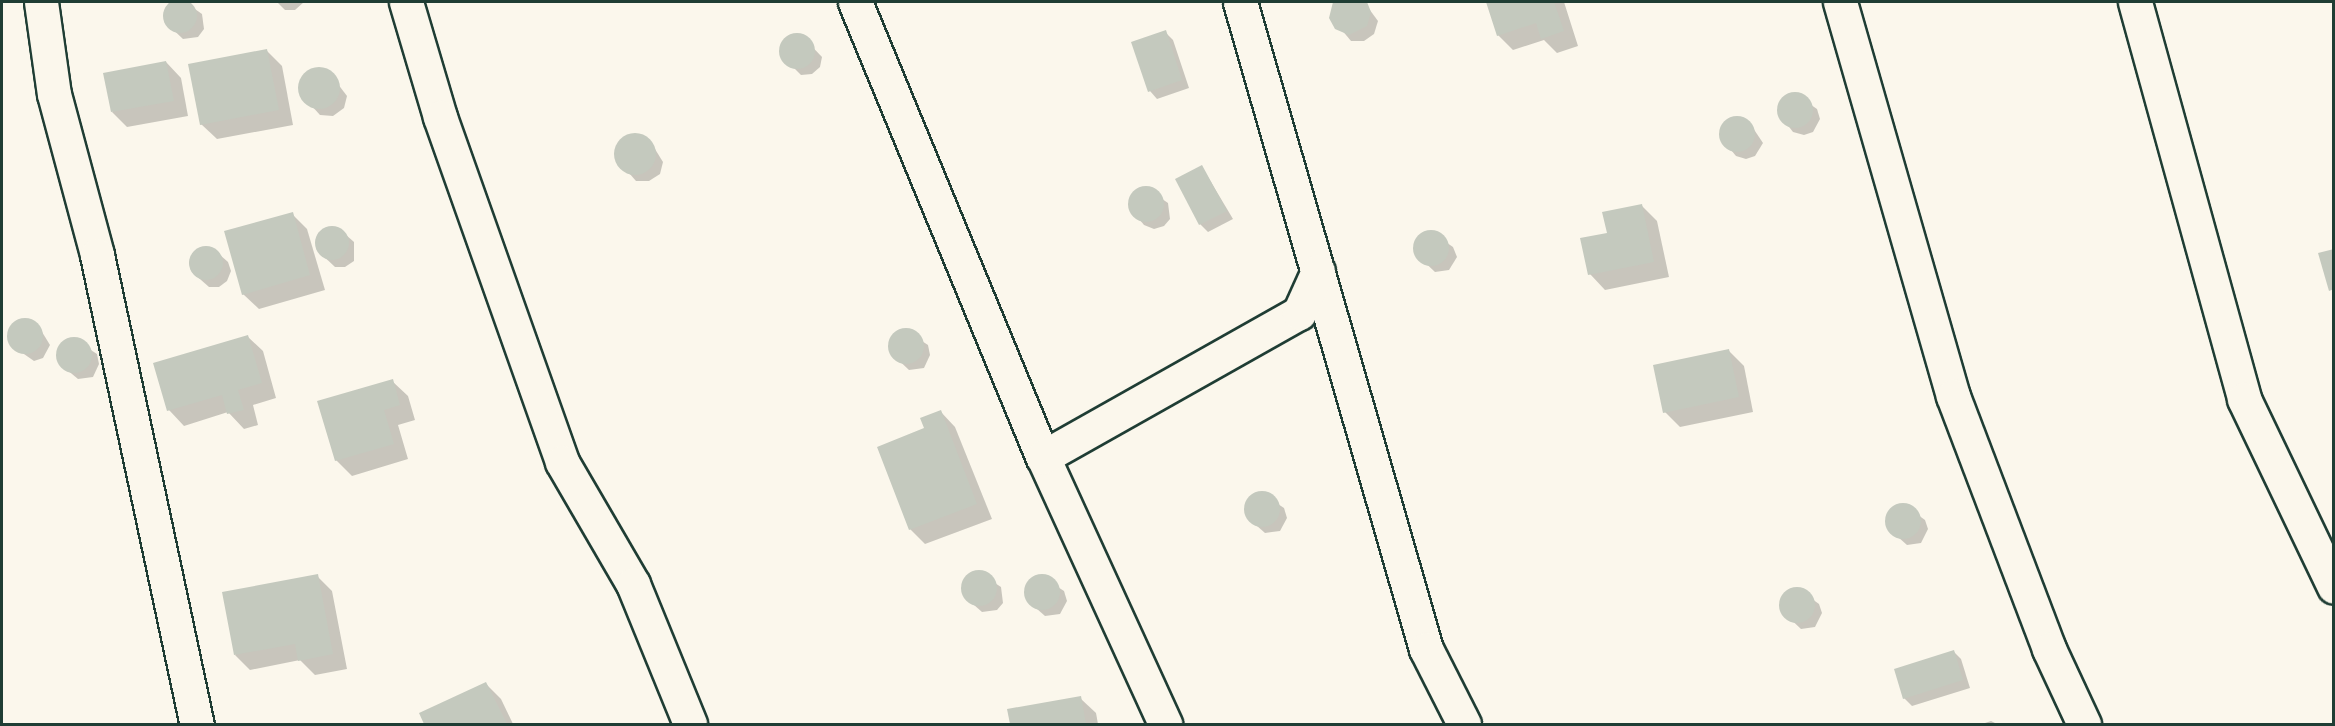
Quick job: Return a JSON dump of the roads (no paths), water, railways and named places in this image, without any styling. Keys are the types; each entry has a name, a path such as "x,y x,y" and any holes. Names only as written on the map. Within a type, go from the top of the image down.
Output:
{"street":[{"path":"42,2 54,94 98,255 197,724"},
{"path":"406,2 440,117 562,462 633,584 690,724"},
{"path":"855,2 1043,457 1165,724"},
{"path":"1240,2 1426,649 1464,724"},
{"path":"1840,2 1953,396 2049,649 2084,724"},
{"path":"2135,2 2244,399 2334,587"},
{"path":"1043,457 1299,313 1318,271"}]}
